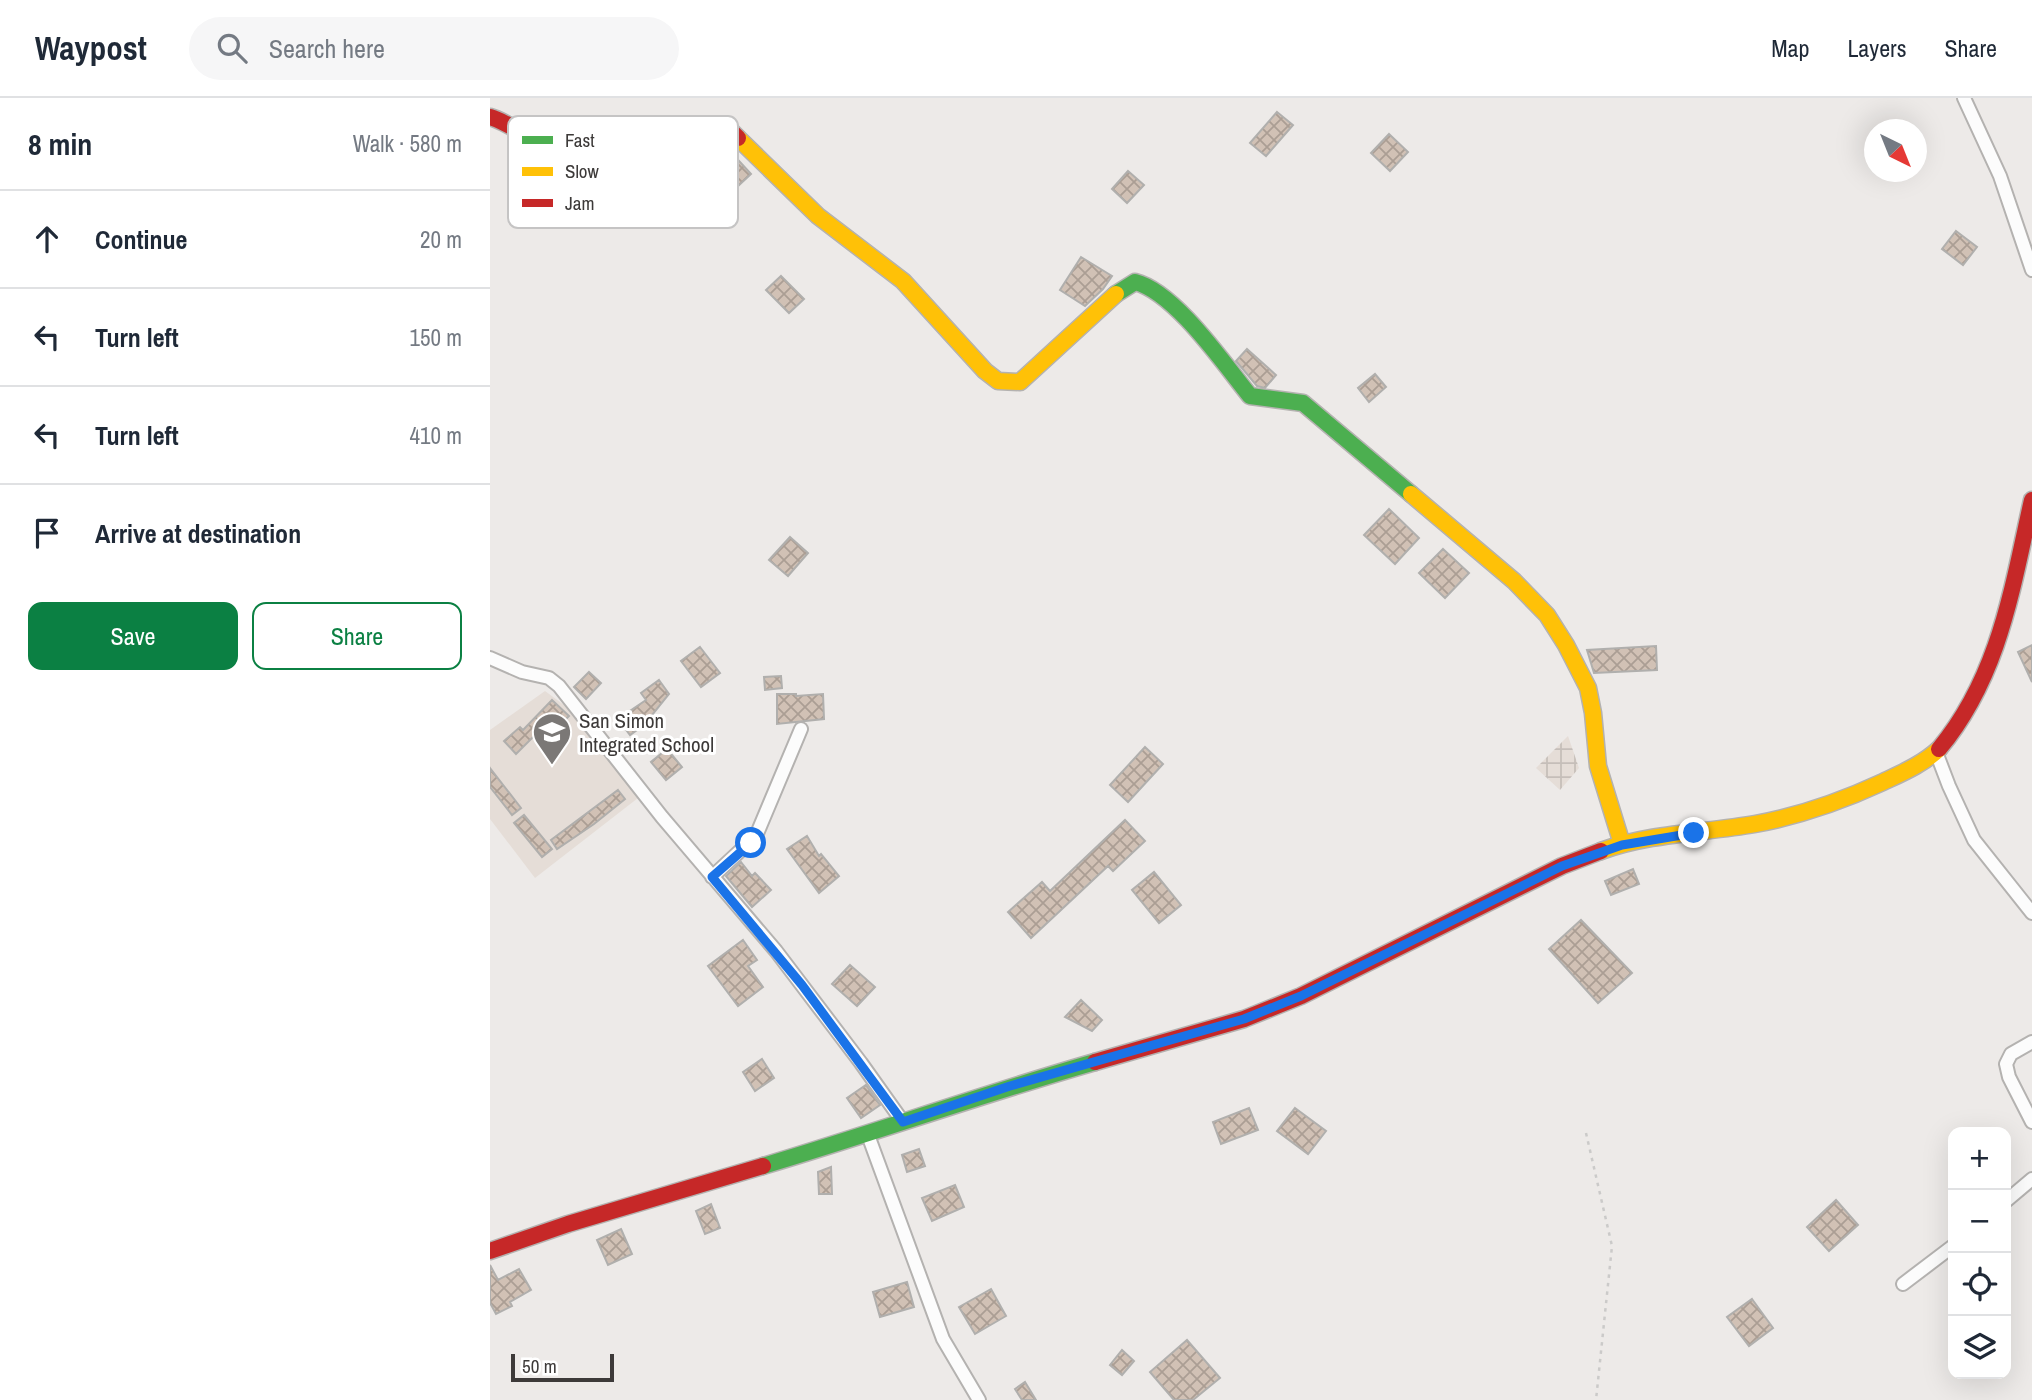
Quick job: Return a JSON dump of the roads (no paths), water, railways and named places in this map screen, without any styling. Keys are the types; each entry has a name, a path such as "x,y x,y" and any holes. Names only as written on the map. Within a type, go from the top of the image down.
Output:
{"main road":[{"path":"490,117 508,124"},
{"path":"738,138 818,216 904,281 955,340 998,381 1020,382 1110,298 1129,284 1143,284 1193,325 1250,396 1262,400 1292,398 1303,403 1514,581 1547,615 1588,688 1598,766 1622,845"},
{"path":"490,1251 568,1224 868,1135 1010,1086 1244,1019 1301,996 1562,866 1622,845 1774,820 1828,805 1880,784 1936,752 1971,706 1999,635 2032,500"}],"street":[{"path":"1964,98 2000,176 2032,270"},
{"path":"490,658 522,672 549,678 559,686 795,976 903,1122"},
{"path":"712,877 756,836 801,729"},
{"path":"1936,752 1974,840 2032,913"},
{"path":"2032,1042 2011,1054 2006,1064 2009,1077 2032,1122"},
{"path":"868,1135 943,1339 979,1400"},
{"path":"2011,1197 2032,1179"},
{"path":"1903,1284 1948,1250"}],"place":[{"name":"San Simon Integrated School","path":"552,766"}]}
